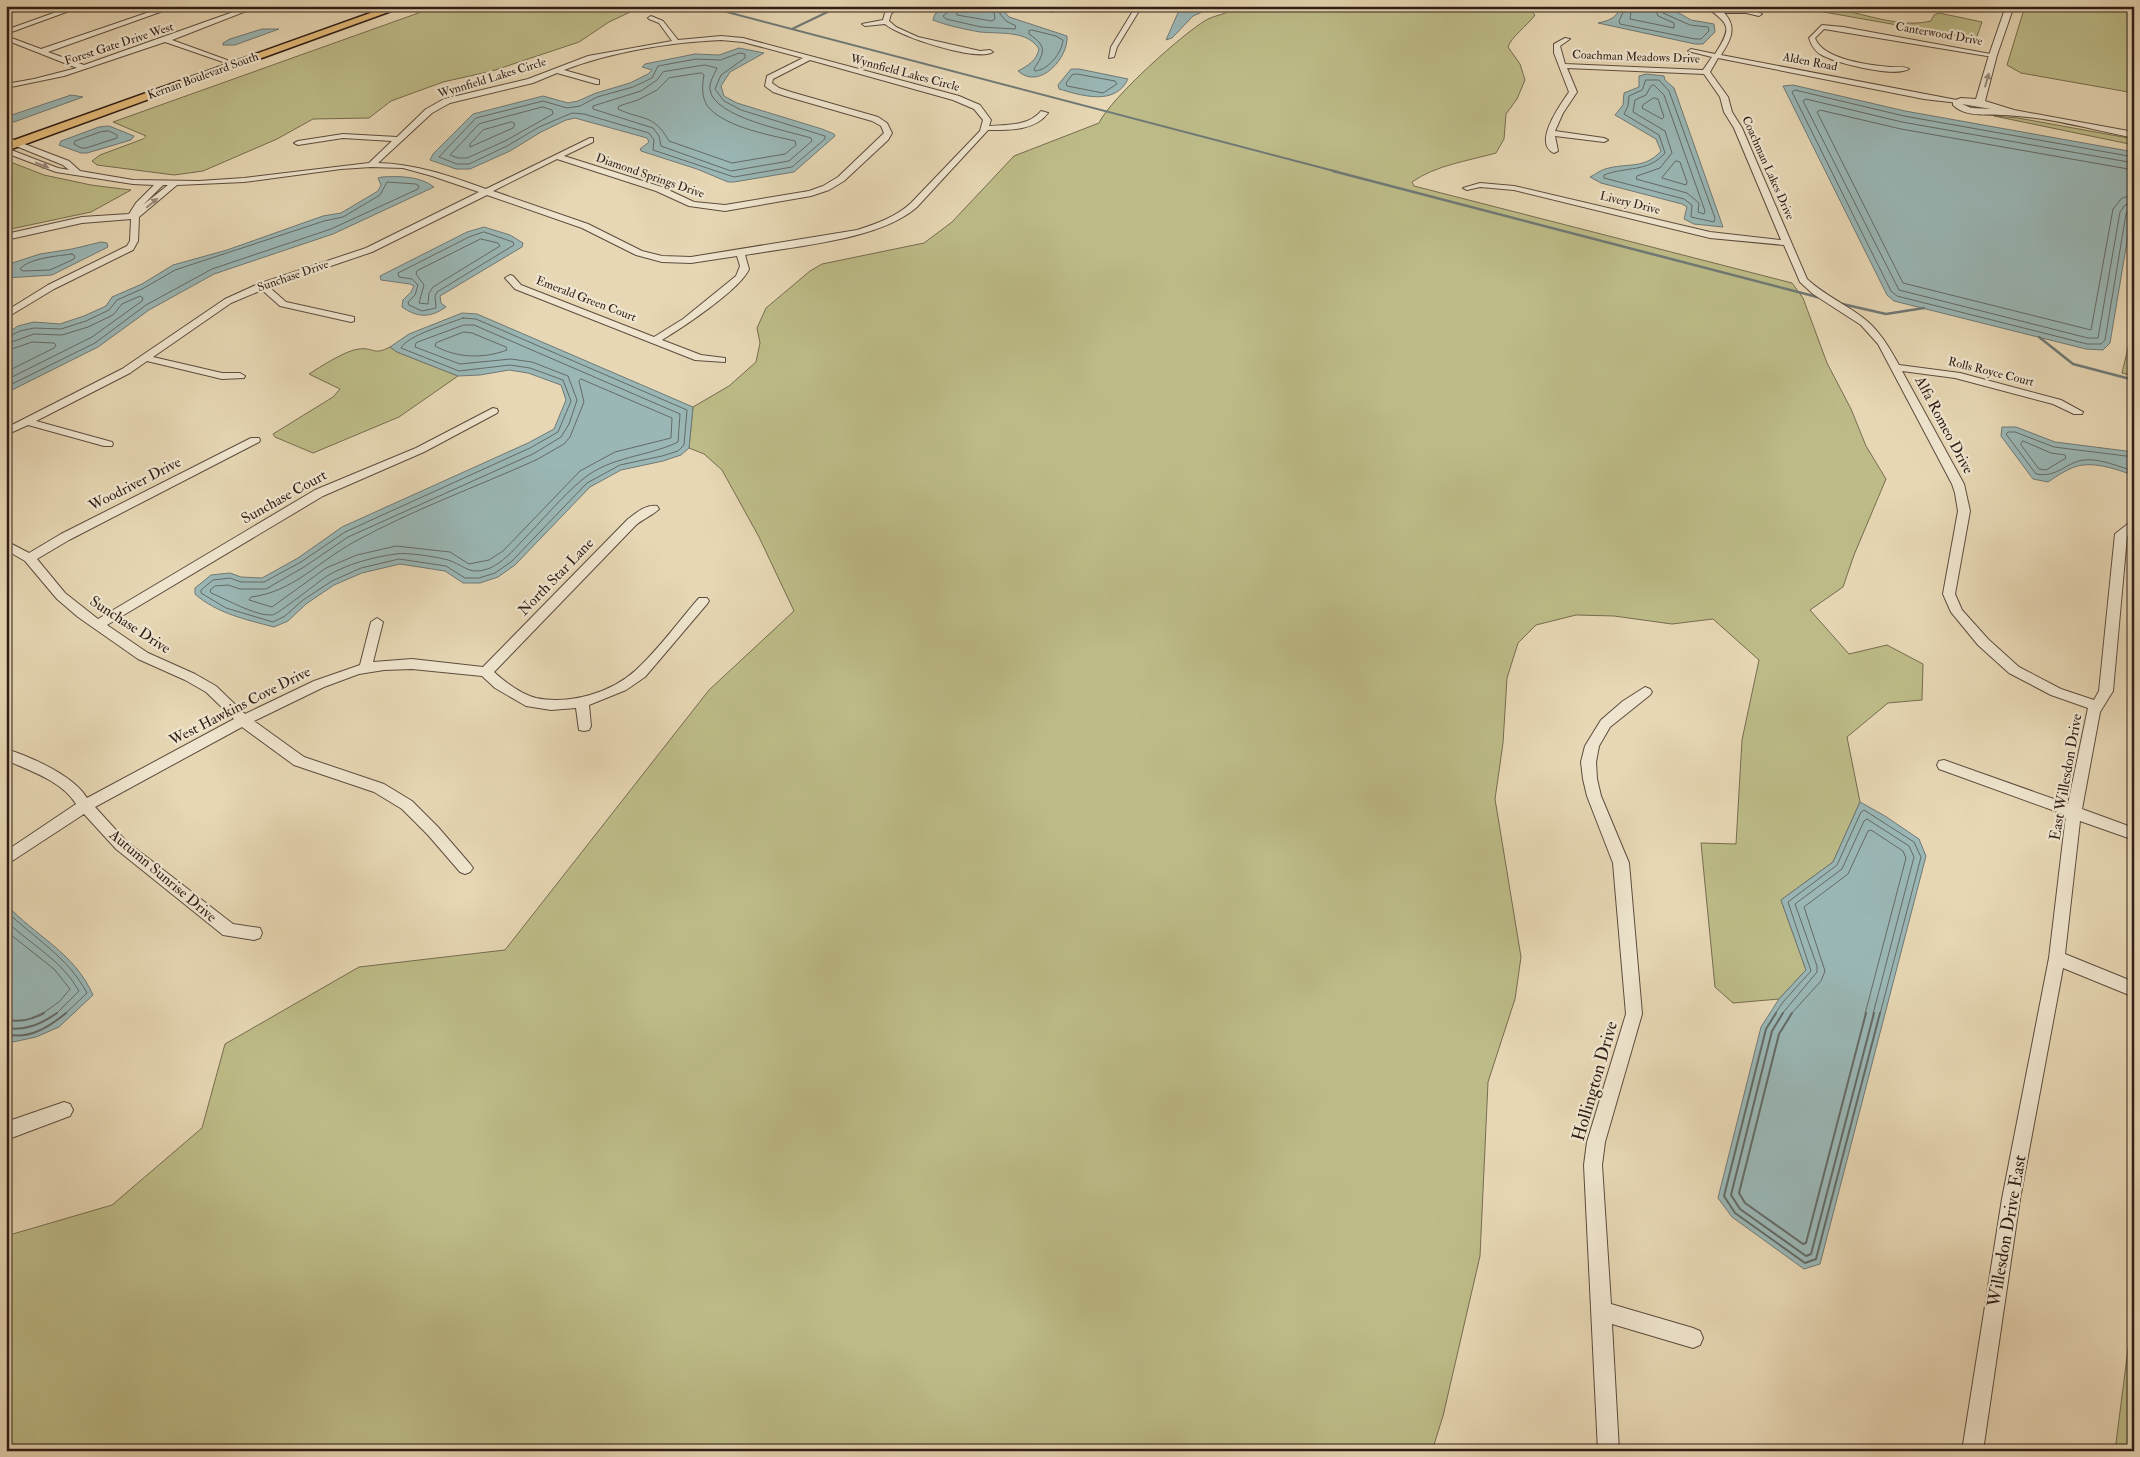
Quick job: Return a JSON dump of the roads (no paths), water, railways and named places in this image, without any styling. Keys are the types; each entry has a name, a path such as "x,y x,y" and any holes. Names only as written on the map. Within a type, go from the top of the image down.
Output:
{"main road":[{"name":"Kernan Boulevard South","path":"8,144 224,61 381,6"},
{"name":"Kernan Boulevard South","path":"8,144 400,6"}],"street":[{"path":"6,32 80,6"},
{"path":"43,51 174,6"},
{"name":"Forest Gate Drive West","path":"10,85 55,77 84,68 256,6"},
{"path":"896,6 885,17 886,22 895,31 908,36 980,53 990,52"},
{"path":"1111,57 1114,47 1139,6"},
{"path":"1706,72 1707,66 1717,56 1729,36 1731,27 1728,18 1720,11 1708,6"},
{"path":"1982,106 1989,54 2000,6"},
{"path":"1979,70 1989,54 2010,6"},
{"path":"1720,11 1746,11 1759,14"},
{"path":"651,18 661,22 676,41"},
{"path":"865,24 886,22"},
{"path":"1822,27 1812,38 1813,43 1822,53 1854,62 1897,70 1905,69"},
{"name":"Canterwood Drive","path":"1822,27 1852,30 1989,54"},
{"path":"6,38 84,68"},
{"name":"Wynnfield Lakes Circle","path":"371,165 429,111 447,101 526,82 590,56 676,41 705,38 736,39 968,102 977,107 986,117 986,128"},
{"path":"1554,151 1550,143 1550,134 1554,121 1573,92 1564,66 1555,48 1560,41 1567,39"},
{"path":"165,40 224,61"},
{"name":"Alden Road","path":"1691,51 1959,104"},
{"name":"Diamond Springs Drive","path":"558,157 659,189 692,204 704,207 732,207 823,190 840,180 888,133 884,125 875,119 779,92 768,84 768,81 773,76 809,58"},
{"name":"Coachman Meadows Drive","path":"1564,66 1624,69 1660,68 1706,72"},
{"path":"556,70 596,82"},
{"name":"Coachman Lakes Drive","path":"1706,72 1724,97 1728,112 1738,128 1800,275 1816,292 1869,327"},
{"path":"1982,106 1969,110 1959,104 1970,97 1982,106 2134,135"},
{"path":"8,144 56,170 103,179 160,183 244,180 319,169 371,165 416,169 487,191 585,226 633,251 652,257 691,260 740,254 858,232 892,220 906,212 922,198 986,128 1026,124 1038,119 1044,113"},
{"path":"1550,134 1604,140"},
{"path":"298,143 343,136 398,139"},
{"name":"Sunchase Drive","path":"6,432 29,422 126,371 216,308 244,293 369,250 590,140"},
{"path":"8,144 66,163 79,174"},
{"path":"6,315 51,287 130,248 134,241 135,216 133,212 160,183"},
{"path":"6,237 82,220 135,216 175,183"},
{"name":"Livery Drive","path":"1467,188 1480,186 1514,188 1710,235 1788,243"},
{"path":"656,340 686,321 745,272 746,266 740,254"},
{"name":"Emerald Green Court","path":"510,278 518,287 699,358 720,360"},
{"path":"261,286 270,291 283,304 351,319"},
{"name":"Alfa Romeo Drive","path":"1869,327 1882,343 1958,484 1961,493 1964,510 1949,594 1957,612 1983,642 2014,670 2056,692 2097,706"},
{"path":"146,358 222,376 240,376"},
{"name":"Rolls Royce Court","path":"1894,367 1956,374 2057,402 2078,412"},
{"name":"Sunchase Court","path":"98,625 319,493 420,450 493,411"},
{"path":"29,422 108,444"},
{"name":"Woodriver Drive","path":"29,558 65,537 255,440"},
{"name":"North Star Lane","path":"486,672 632,522 643,513 654,509"},
{"name":"East Willesdon Drive","path":"2047,1012 2057,958 2074,812 2093,712 2106,691 2121,534 2134,526"},
{"name":"Sunchase Drive","path":"6,545 29,558 40,568 61,596 98,625 144,656 211,689 244,720 299,761 379,788 407,806 433,831 465,868"},
{"path":"486,672 500,685 531,702 551,705 582,702 602,696 621,687 640,674 703,601"},
{"path":"365,669 377,622"},
{"name":"West Hawkins Cove Drive","path":"6,859 85,806 244,720 319,684 384,665 412,664 486,672"},
{"name":"Hollington Drive","path":"1610,1451 1593,1165 1595,1149 1634,1014 1621,863 1594,799 1587,766 1590,749 1600,730 1645,692"},
{"path":"582,702 584,726"},
{"name":"Autumn Sunrise Drive","path":"6,754 57,778 78,795 85,806 121,845 229,930 254,934"},
{"path":"1944,765 2134,834"},
{"path":"2057,958 2134,990"},
{"name":"Willesdon Drive East","path":"1972,1451 2012,1199 2047,1012"},
{"path":"6,1131 64,1110"},
{"path":"1601,1311 1693,1338"}],"water":[{"path":"949,6 1006,6 1004,11 1009,17 1067,36 1063,53 1052,69 1035,77 1027,76 1018,71 1029,65 1036,57 1039,49 1034,43 1021,36 980,32 950,26 933,20 935,14"},
{"path":"1181,6 1216,6 1193,16 1172,38 1166,40"},
{"path":"1620,6 1658,6 1679,13 1691,20 1714,24 1715,32 1703,44 1695,44 1598,23 1615,16"},
{"path":"262,29 279,29 235,45 223,45 223,43 230,39"},
{"path":"739,48 764,53 730,72 721,86 724,96 737,103 822,129 835,136 794,172 728,182 697,169 641,151 640,149 649,142 647,138 575,118 566,120 541,132 510,151 470,169 456,169 430,160 433,154 473,114 543,96 568,103 578,101 596,93 630,83 648,74 652,70 642,67 645,64 695,54 719,55"},
{"path":"1071,69 1128,79 1115,93 1098,97 1088,96 1059,89 1058,85"},
{"path":"1646,74 1664,76 1665,80 1674,88 1723,227 1694,224 1684,219 1687,207 1682,204 1601,183 1590,177 1601,170 1649,161 1661,151 1656,139 1615,115 1623,105 1624,93 1639,87 1639,76"},
{"path":"1793,85 1905,111 2134,152 2134,200 2110,343 2103,350 2086,349 1894,301 1887,295 1783,86"},
{"path":"71,95 83,97 14,122 6,121 6,117"},
{"path":"109,126 134,136 131,140 87,153 81,153 59,145 61,141 99,127"},
{"path":"378,178 416,179 434,187 333,234 214,274 149,310 98,347 6,393 6,334 18,326 34,322 60,324 84,316 106,306 112,297 142,284 173,265 227,250 323,216 341,213 378,191 381,185"},
{"path":"484,227 510,235 523,243 522,247 440,296 441,303 446,307 440,311 429,315 419,315 408,311 402,307 403,300 414,286 381,280 380,276 467,232"},
{"path":"101,242 107,243 108,247 52,275 6,278 6,265 40,254"},
{"path":"462,313 477,314 693,407 689,448 681,455 663,461 621,470 590,487 515,565 498,577 480,583 463,583 445,571 400,564 362,573 334,585 306,604 288,621 274,627 222,611 203,601 195,594 195,588 211,575 230,573 241,577 262,578 298,558 342,527 528,443 554,429 566,400 561,385 528,373 509,370 480,375 458,376 397,352 390,347 409,334"},
{"path":"2002,427 2016,427 2055,442 2134,452 2134,476 2123,471 2089,465 2074,467 2048,482 2033,479 2001,436"},
{"path":"1860,802 1919,839 1926,856 1820,1264 1804,1269 1732,1217 1718,1198 1761,1027 1779,999 1806,970 1781,900 1833,862"},
{"path":"6,904 76,967 93,995 59,1027 36,1037 13,1042 6,1038"}],"waterway":[{"path":"704,6 1338,172"},
{"path":"792,29 840,6"},
{"path":"1333,171 1821,298"},
{"path":"1838,303 1886,314 1924,308"},
{"path":"2039,337 2073,364 2134,380"}]}
